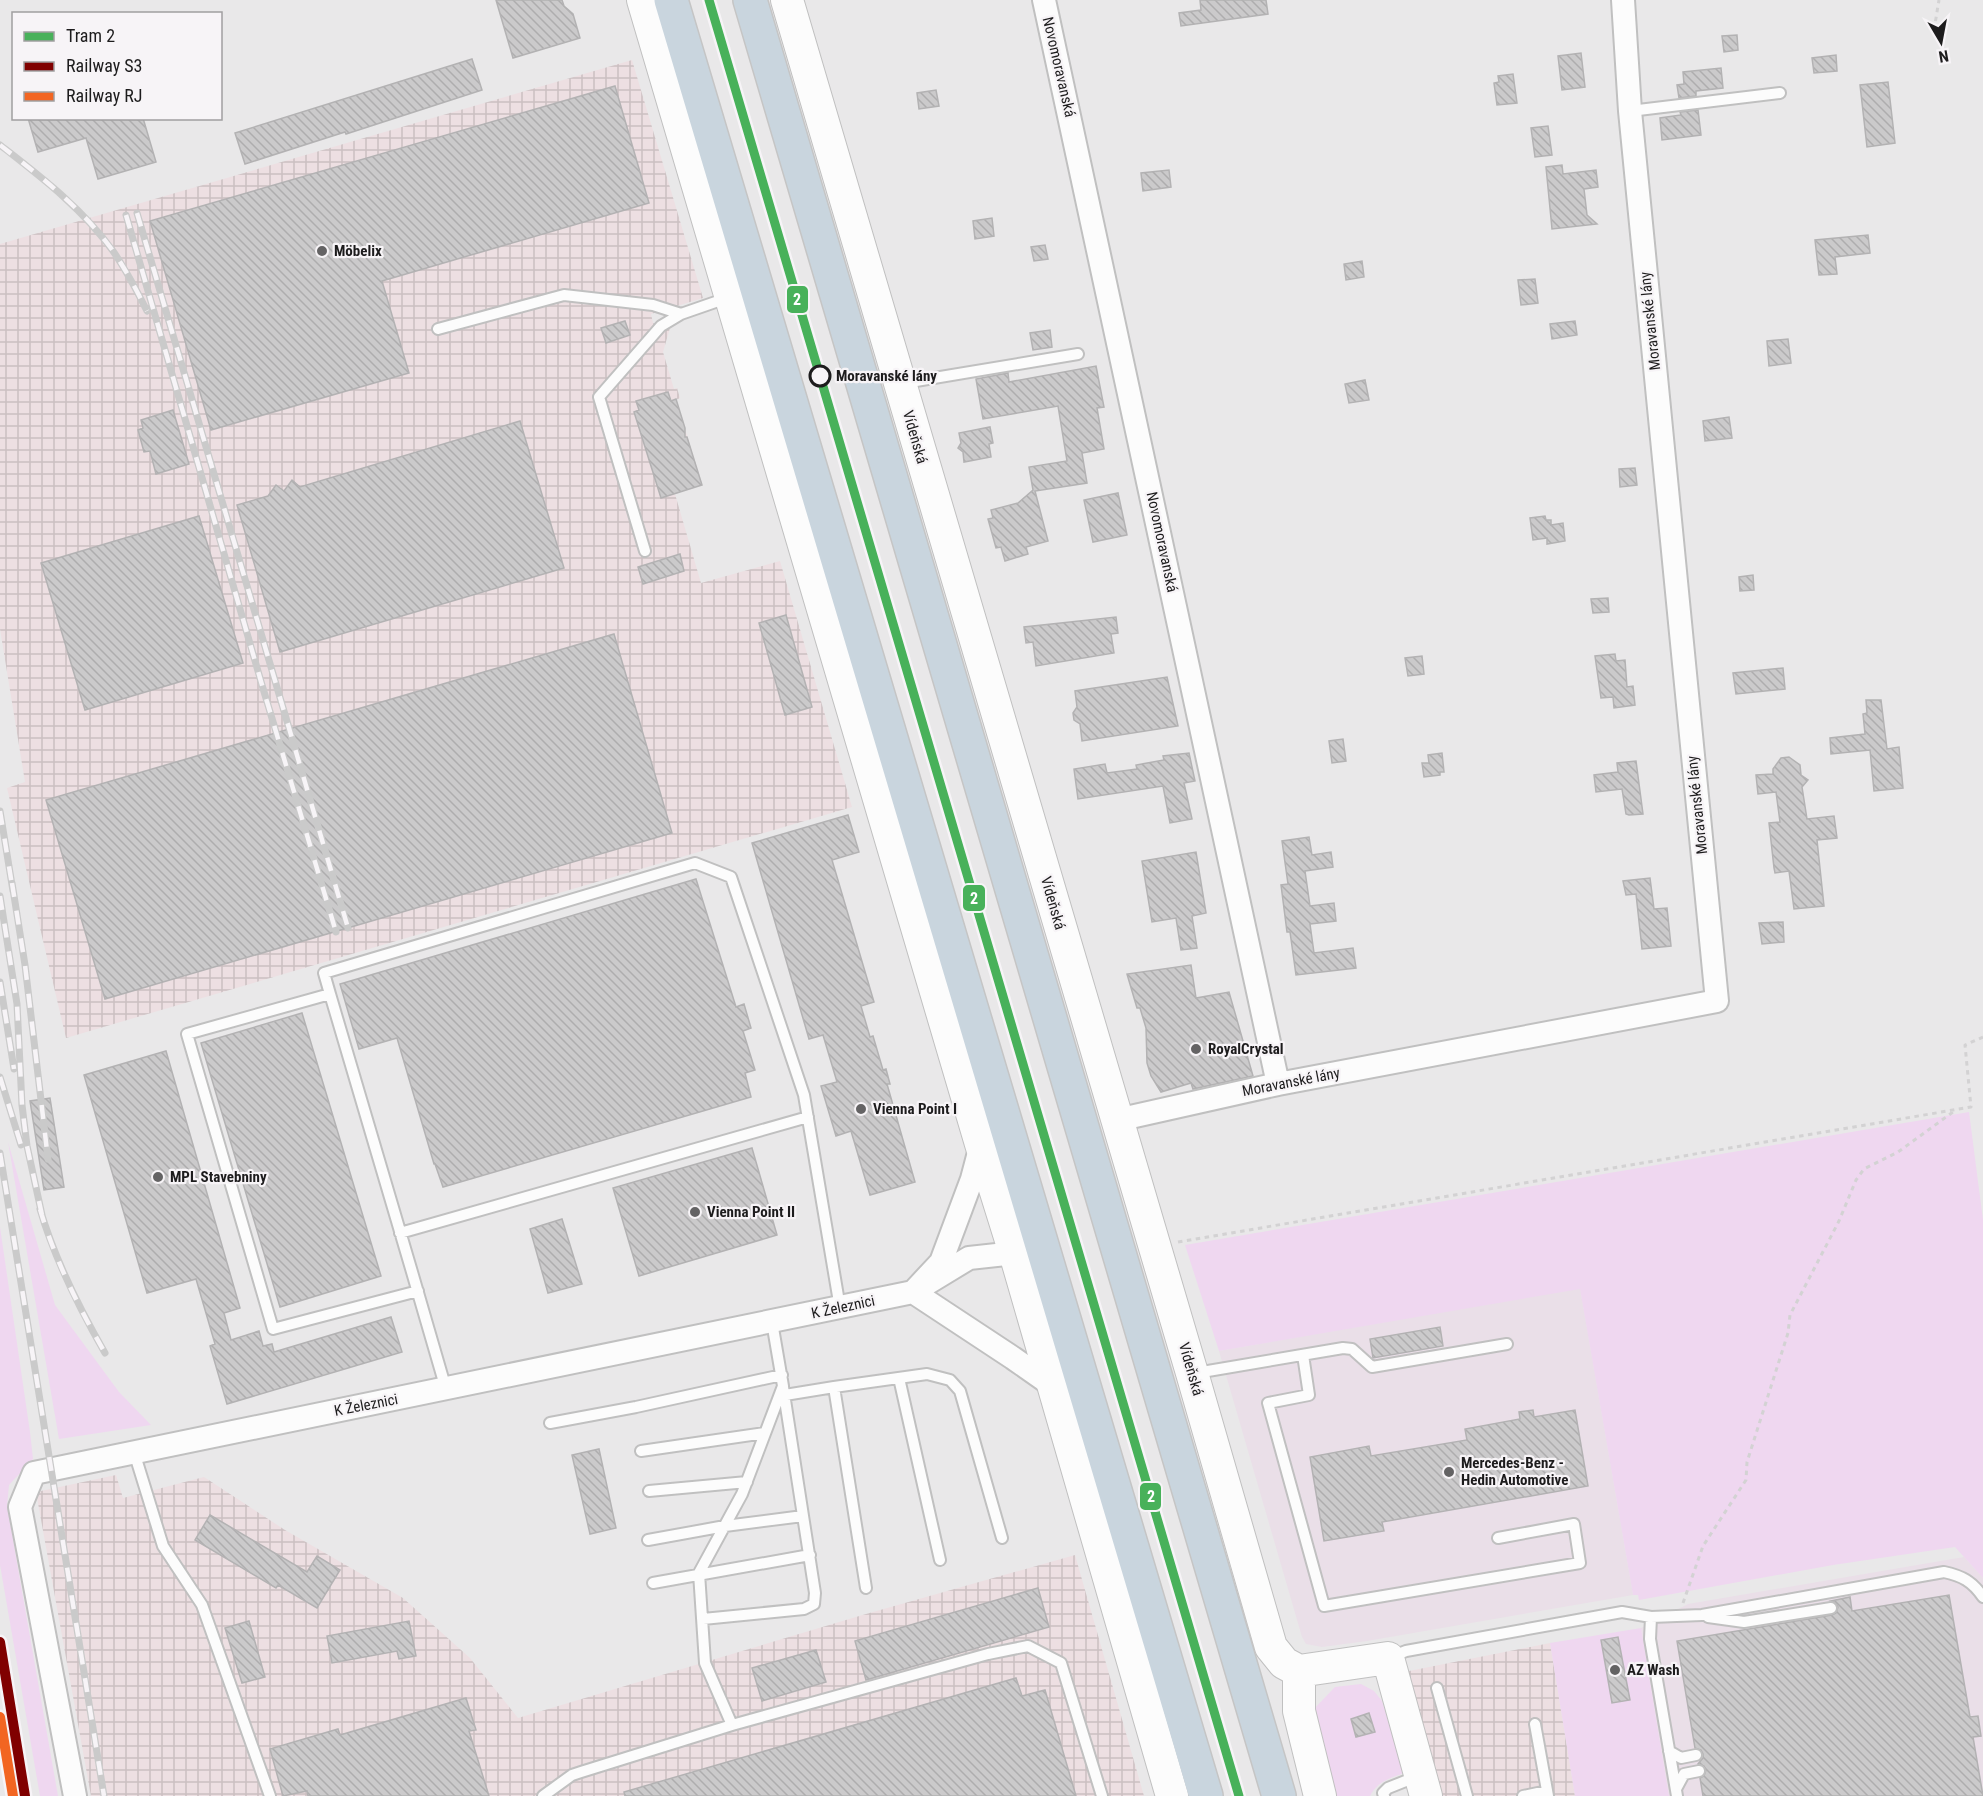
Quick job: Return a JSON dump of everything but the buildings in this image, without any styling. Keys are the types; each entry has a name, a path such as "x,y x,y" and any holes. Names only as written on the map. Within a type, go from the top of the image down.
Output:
{"highway":[{"path":"671,0 1206,1796"},
{"path":"750,0 1279,1796"}],"street":[{"path":"643,0 981,1144 1016,1253 1172,1796"},
{"name":"Vídeňská","path":"787,0 1271,1647 1284,1663 1299,1671"},
{"name":"Novomoravanská","path":"1044,0 1278,1084"},
{"name":"Moravanské lány","path":"1117,1120 1278,1084 1717,1001 1630,111 1623,0"},
{"path":"981,1144 972,1179 941,1262 913,1292 1053,1386"},
{"name":"K Železnici","path":"75,1796 20,1506 34,1473 913,1292 969,1258 1016,1253"},
{"path":"1320,1796 1299,1711 1299,1671 1388,1658 1423,1786"}],"lane":[{"path":"1630,111 1780,93"},
{"path":"438,329 564,295 653,305 681,314"},
{"path":"645,551 599,397 661,326 681,314 730,297"},
{"path":"899,383 1078,354"},
{"path":"446,1389 324,973 695,863 731,877 804,1095 840,1308"},
{"path":"330,994 187,1034 273,1329 417,1292"},
{"path":"400,1233 808,1117"},
{"path":"703,1619 804,1609 814,1604 816,1593 772,1322"},
{"path":"1192,1373 1352,1349 1372,1367 1507,1344"},
{"path":"1303,1355 1309,1395 1268,1403 1324,1606 1580,1563 1574,1524 1498,1538"},
{"path":"550,1423 783,1386 834,1387 927,1374 950,1380 960,1391 1002,1538"},
{"path":"900,1378 940,1560"},
{"path":"732,1725 705,1663 699,1573 747,1482 783,1386"},
{"path":"834,1387 866,1588"},
{"path":"641,1451 765,1433"},
{"path":"134,1452 163,1546 202,1605 270,1796"},
{"path":"649,1491 747,1482"},
{"path":"648,1540 725,1526 803,1516"},
{"path":"653,1583 810,1555"},
{"path":"1388,1658 1406,1651 1622,1612 1651,1617 1702,1615 1944,1572 1960,1576 1975,1585 1983,1597"},
{"path":"1702,1615 1744,1622 1832,1608"},
{"path":"1651,1617 1650,1639 1676,1793"},
{"path":"543,1796 572,1775 732,1725 988,1654 1028,1646 1061,1663 1102,1796"},
{"path":"1437,1688 1467,1796"},
{"path":"1523,1796 1548,1793 1535,1724"},
{"path":"1669,1751 1681,1758 1696,1755"},
{"path":"1676,1793 1684,1774 1699,1771"},
{"path":"1382,1795 1388,1788 1423,1786"}],"path":[{"path":"1934,30 1939,0"},
{"path":"1178,1243 1971,1107 1965,1045 1983,1037"},
{"path":"1679,1616 1703,1546 1746,1480 1747,1462 1788,1333 1790,1315 1839,1221 1856,1180 1864,1169 1898,1152 1956,1110"}],"shaded area":[{"path":"632,60 703,298 651,314 653,323 670,328 663,352 674,389 677,388 680,398 676,400 702,484 675,494 701,583 780,561 852,807 66,1038 7,788 25,782 0,629 0,244"},
{"path":"1969,1112 1983,1220 1983,1578 1955,1547 1833,1565 1639,1600 1638,1595 1633,1595 1580,1289 1219,1351 1185,1245"},
{"path":"8,1142 55,1305 119,1392 151,1425 59,1439"},
{"path":"0,1227 33,1459 9,1485 7,1506 58,1796 40,1796 0,1565"},
{"path":"1580,1288 1633,1595 1367,1641 1322,1647 1306,1644 1302,1637 1219,1351"},
{"path":"116,1475 123,1498 204,1477 285,1530 403,1598 470,1658 518,1718 866,1614 1075,1555 1144,1796 91,1796 36,1492"},
{"path":"1964,1557 1983,1578 1983,1796 1669,1796 1641,1628 1688,1604"},
{"path":"1641,1628 1669,1796 1575,1796 1550,1643"},
{"path":"1550,1643 1575,1796 1441,1796 1404,1672"},
{"path":"1361,1684 1374,1691 1382,1701 1404,1773 1380,1784 1370,1796 1332,1796 1314,1709 1335,1687"}],"railway":[{"path":"0,145 60,194 101,235 118,258 147,311"},
{"path":"137,213 348,928"},
{"path":"126,215 336,932"},
{"path":"0,811 13,891"},
{"path":"12,883 25,965 48,1159"},
{"path":"0,896 17,1004 22,1105 27,1146 42,1215"},
{"path":"0,982 14,1069"},
{"path":"0,1077 21,1145"},
{"path":"0,1153 104,1796"},
{"path":"40,1209 68,1282 105,1353"}],"tram line":[{"name":"2","path":"709,0 1239,1796"}],"rail line":[{"name":"S3","path":"0,1642 25,1796"},
{"name":"RJ","path":"0,1717 13,1796"}],"place":[{"name":"Möbelix","path":"322,251"},
{"name":"Moravanské lány","path":"820,376"},
{"name":"RoyalCrystal","path":"1196,1049"},
{"name":"Vienna Point I","path":"861,1109"},
{"name":"MPL Stavebniny","path":"158,1177"},
{"name":"Vienna Point II","path":"695,1212"},
{"name":"Mercedes-Benz - Hedin Automotive","path":"1449,1472"},
{"name":"AZ Wash","path":"1615,1670"}]}
